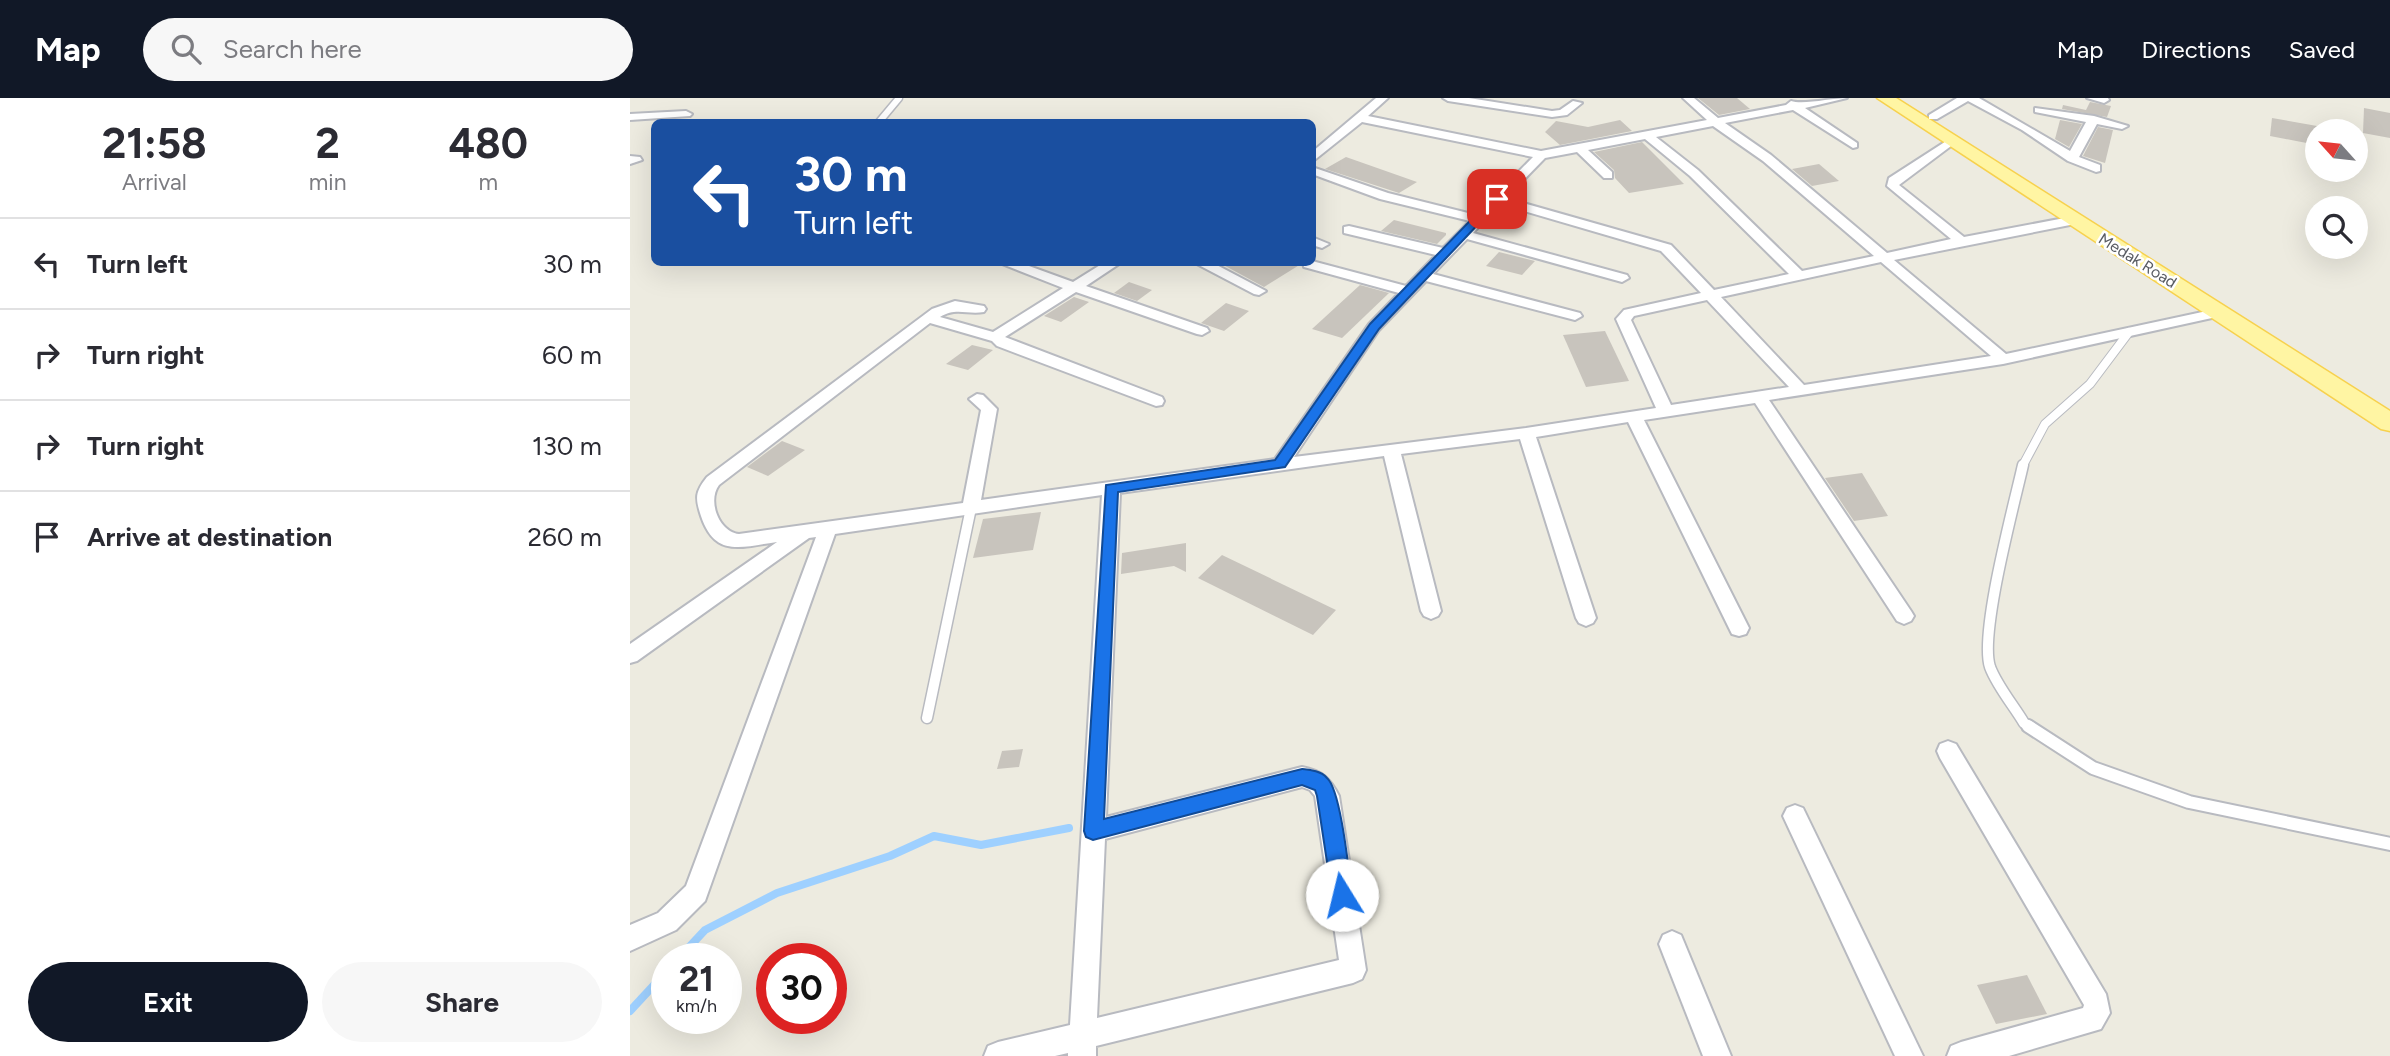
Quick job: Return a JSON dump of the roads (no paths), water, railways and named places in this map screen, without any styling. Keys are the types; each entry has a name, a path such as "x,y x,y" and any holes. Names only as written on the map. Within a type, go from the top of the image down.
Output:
{"main road":[{"name":"Medak Road","path":"1885,98 1943,129 2075,220 2390,423"},
{"path":"1904,98 1943,129 2390,406"}],"street":[{"path":"1316,156 1383,98"},
{"path":"1448,98 1552,114 1563,113 1577,103"},
{"path":"1688,98 1717,123 1767,158 2003,359"},
{"path":"1781,98 1853,145"},
{"path":"1361,118 1541,155 1842,98"},
{"path":"1961,241 1893,186 1893,181 1943,129 1965,98"},
{"path":"1971,98 2026,128 2072,158 2096,168"},
{"path":"2026,128 2048,98"},
{"path":"2039,110 2122,126"},
{"path":"630,117 686,114"},
{"path":"2072,158 2094,119"},
{"path":"1646,134 1694,173 1799,276"},
{"path":"1578,146 1608,175"},
{"path":"1280,464 1367,337 1462,234 1541,155"},
{"path":"1316,172 1384,197 1477,219"},
{"path":"1497,199 1660,245 1675,255 1799,389"},
{"path":"1665,410 1623,318 1629,313 1961,241 2075,220"},
{"path":"1349,230 1445,253"},
{"path":"1462,234 1622,278"},
{"path":"1015,266 1202,331"},
{"path":"997,338 1000,332 1109,266"},
{"path":"1207,266 1259,291"},
{"path":"1316,266 1409,291"},
{"path":"1423,276 1575,316"},
{"path":"979,309 961,304 949,305 928,318 724,473 705,491 704,500 715,531 724,539 740,541 1280,464 1526,433 2003,359 2221,312"},
{"path":"928,318 997,338 1002,343 1156,401"},
{"path":"1759,397 1904,616"},
{"path":"971,508 989,410 976,398"},
{"path":"1633,415 1739,628"},
{"path":"1526,433 1586,618"},
{"path":"1391,450 1431,611"},
{"path":"1083,1045 1111,488"},
{"path":"630,655 817,530"},
{"path":"630,938 658,929 687,905 696,893 817,530"},
{"path":"1948,751 2097,1003 2097,1013 2091,1019 1961,1056"},
{"path":"998,1056 1083,1045 1353,970 1327,796 1322,785 1313,779 1302,777 1093,831"},
{"path":"1795,816 1909,1056"},
{"path":"1672,944 1717,1056"}],"lane":[{"path":"882,119 899,98"},
{"path":"2129,332 2090,384 2045,424 2023,463 1999,573 1989,639 1990,667 2024,723 2092,768 2189,802 2390,844"},
{"path":"927,718 971,508"}],"waterway":[{"path":"693,943 705,930 777,893 890,856 934,836 981,845 1069,828"},
{"path":"630,1011 651,988"}]}
